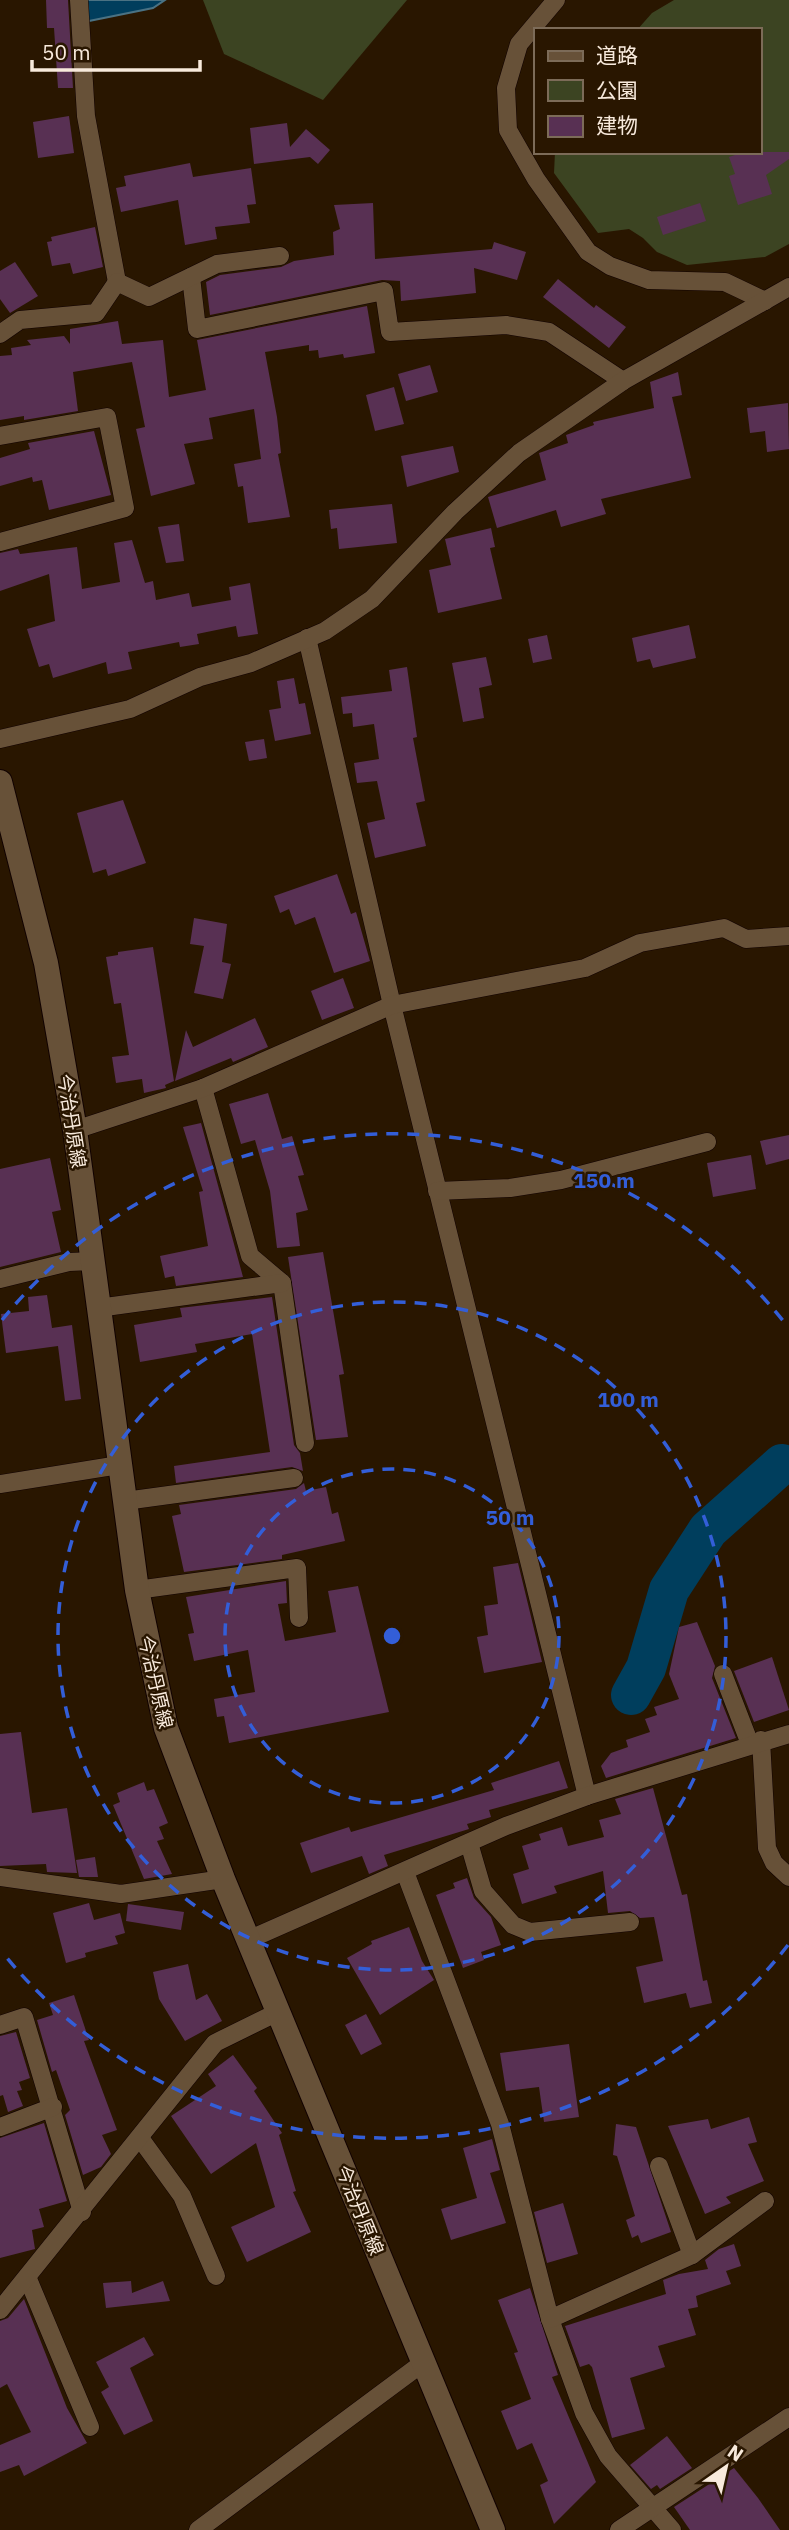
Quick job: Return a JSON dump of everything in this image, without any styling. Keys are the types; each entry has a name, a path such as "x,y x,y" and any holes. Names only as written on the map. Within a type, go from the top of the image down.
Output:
{"main road":[{"name":"今治丹原線","path":"0,782 44,951 75,1130 137,1590 169,1738 223,1879 493,2530"}],"street":[{"path":"0,334 20,320 96,313 117,282 86,116 79,0"},
{"path":"556,0 519,44 506,88 509,130 536,179 587,251 610,266 649,280 725,282 765,301"},
{"path":"117,282 149,297 217,264 280,256"},
{"path":"191,276 197,329 384,291 390,332 506,325 549,332 623,381"},
{"path":"0,739 130,709 200,677 251,663 325,631 372,599 455,512 519,453 623,381 789,288"},
{"path":"0,436 107,417 125,508 0,542"},
{"path":"307,638 391,1005 587,1796"},
{"path":"75,1130 203,1088 391,1005 585,968 652,940 724,929 746,939 789,936"},
{"path":"203,1088 250,1256 282,1283 305,1443"},
{"path":"437,1191 510,1188 561,1180 706,1142"},
{"path":"0,1279 69,1262 93,1261"},
{"path":"99,1308 282,1283"},
{"path":"0,1484 119,1465"},
{"path":"125,1501 294,1478"},
{"path":"137,1590 297,1569 299,1618"},
{"path":"723,1674 756,1742 767,1848 774,1863 789,1877"},
{"path":"248,1940 469,1843 587,1796 789,1734"},
{"path":"469,1843 483,1891 513,1925 530,1933 630,1922"},
{"path":"405,1872 500,2124 550,2319 584,2413 608,2456 655,2507 672,2530"},
{"path":"0,1877 121,1894 223,1879"},
{"path":"0,2310 82,2212 215,2043 278,2012"},
{"path":"0,2025 24,2017 53,2107 82,2212"},
{"path":"0,2127 53,2107"},
{"path":"140,2138 182,2196 216,2276"},
{"path":"659,2166 692,2255"},
{"path":"550,2319 692,2255 765,2201"},
{"path":"27,2279 90,2427"},
{"path":"198,2530 424,2362"},
{"path":"619,2530 789,2417"}],"green space":[{"path":"203,0 407,0 323,100 224,54"},
{"path":"674,0 789,0 789,244 765,257 687,265 657,252 629,229 598,233 554,173 555,154 761,154 761,28 639,28 652,13"}],"water":[{"path":"83,0 165,0 153,8 84,22"}],"building":[{"path":"46,0 68,0 73,88 58,88 54,28 47,28"},
{"path":"69,116 74,153 38,158 33,122"},
{"path":"287,123 290,147 306,129 330,150 318,164 310,157 254,164 250,128"},
{"path":"761,152 789,152 789,159 766,175 772,194 738,205 729,176 735,174 729,157"},
{"path":"190,163 193,177 251,168 256,204 247,205 250,223 215,227 217,239 185,245 178,200 121,212 116,188 126,186 124,176"},
{"path":"373,203 375,259 492,249 494,242 526,252 517,280 474,268 476,293 401,301 400,281 382,280 210,315 206,282 220,275 281,267 294,261 334,255 333,232 340,229 334,205"},
{"path":"700,203 706,221 663,235 657,217"},
{"path":"95,227 103,267 73,274 70,263 52,266 47,242 52,241 51,237"},
{"path":"15,262 38,296 10,313 0,299 0,271"},
{"path":"558,279 594,308 596,305 626,327 609,348 543,297"},
{"path":"367,306 375,353 344,358 343,354 319,358 318,350 309,351 309,345 265,352 277,417 281,453 278,454 290,517 248,523 243,486 238,487 234,464 261,459 254,409 209,418 213,439 184,444 195,484 151,496 136,429 145,427 132,362 73,372 78,411 24,420 24,416 0,420 0,356 12,355 11,348 31,345 27,340 64,336 70,344 70,329 118,321 122,344 163,340 169,397 206,390 197,340"},
{"path":"430,365 438,392 406,401 398,374"},
{"path":"678,372 682,395 672,397 691,478 601,499 606,514 561,527 556,510 497,528 488,497 546,480 539,453 568,443 566,435 594,425 593,422 654,408 650,382"},
{"path":"394,387 404,424 375,431 366,395"},
{"path":"788,403 789,449 767,452 765,431 750,433 747,408"},
{"path":"94,431 111,495 49,510 42,480 33,482 32,477 0,486 0,458 30,449 28,443"},
{"path":"453,446 459,472 407,487 401,456"},
{"path":"392,504 397,543 339,549 337,528 331,529 329,510"},
{"path":"179,524 184,561 166,563 158,527"},
{"path":"491,528 495,547 490,548 502,599 438,613 429,570 451,565 445,539"},
{"path":"132,540 145,583 153,581 156,600 189,593 192,607 231,600 229,587 250,583 258,634 238,637 236,626 197,634 199,644 180,647 179,642 128,652 132,669 108,674 106,662 53,678 49,664 39,667 27,629 55,621 49,574 0,591 0,553 18,549 20,554 77,547 82,589 120,582 114,543"},
{"path":"689,625 696,658 653,668 650,659 637,662 632,638"},
{"path":"547,635 552,659 533,663 528,639"},
{"path":"486,657 492,685 479,688 484,718 463,722 452,663"},
{"path":"407,667 417,737 413,738 425,801 416,803 426,846 375,858 367,823 385,819 377,781 357,783 354,763 379,759 374,724 353,727 352,713 343,714 341,697 392,691 389,670"},
{"path":"294,678 299,704 305,703 311,734 275,741 269,710 281,708 277,681"},
{"path":"264,739 267,758 249,761 245,742"},
{"path":"123,800 146,863 108,876 106,869 93,873 77,813"},
{"path":"337,874 351,914 356,912 370,961 334,973 315,917 295,925 289,909 280,913 274,896"},
{"path":"194,918 227,924 222,962 231,964 223,999 194,993 204,946 190,944"},
{"path":"153,947 174,1081 165,1085 166,1088 144,1093 142,1079 116,1083 112,1057 129,1055 121,1003 114,1004 106,957 118,955 118,952"},
{"path":"343,978 354,1008 322,1020 311,991"},
{"path":"255,1018 268,1047 233,1062 231,1058 175,1081 186,1030 193,1047"},
{"path":"268,1093 282,1139 292,1136 304,1175 298,1176 308,1210 296,1213 300,1246 277,1248 270,1191 255,1140 241,1144 229,1104"},
{"path":"201,1123 243,1277 176,1286 174,1276 165,1278 160,1256 208,1246 199,1192 203,1191 183,1127"},
{"path":"789,1135 789,1159 766,1165 760,1141"},
{"path":"751,1155 756,1189 713,1197 707,1163"},
{"path":"50,1158 61,1210 52,1212 61,1252 0,1267 0,1169"},
{"path":"323,1252 344,1374 339,1375 348,1437 316,1440 288,1257"},
{"path":"47,1295 52,1328 72,1325 81,1399 65,1401 58,1346 6,1353 1,1314 29,1311 28,1297"},
{"path":"272,1297 294,1445 300,1453 303,1471 292,1467 176,1483 174,1466 270,1452 252,1334 195,1344 197,1352 140,1362 134,1325 182,1317 180,1308"},
{"path":"304,1483 306,1491 326,1487 332,1514 338,1512 345,1541 282,1555 282,1559 184,1572 172,1516 181,1514 179,1505 296,1489"},
{"path":"518,1563 542,1662 484,1673 477,1637 488,1635 484,1606 498,1604 493,1567"},
{"path":"286,1581 287,1603 278,1604 285,1641 336,1632 328,1591 358,1586 389,1712 229,1743 224,1716 217,1717 214,1699 255,1692 248,1650 194,1661 188,1634 194,1633 186,1597"},
{"path":"697,1622 715,1666 712,1678 736,1738 606,1778 601,1766 611,1753 628,1747 626,1740 650,1732 645,1719 657,1715 654,1707 679,1699 669,1674 679,1627"},
{"path":"772,1657 789,1710 754,1722 734,1671"},
{"path":"21,1732 32,1813 67,1808 77,1873 47,1872 46,1864 0,1866 0,1734"},
{"path":"559,1761 568,1788 489,1810 491,1817 467,1824 469,1829 384,1855 388,1866 369,1874 362,1856 311,1873 300,1843 349,1827 351,1832 494,1790 491,1783"},
{"path":"144,1782 147,1791 154,1789 168,1823 159,1827 164,1839 157,1841 172,1874 144,1879 113,1805 120,1802 117,1793"},
{"path":"653,1788 682,1895 687,1894 703,1981 707,1980 712,2003 690,2008 686,1993 644,2003 636,1967 663,1961 654,1917 640,1918 630,1911 608,1913 603,1871 554,1886 557,1893 522,1904 513,1874 529,1869 522,1846 541,1840 539,1834 562,1827 568,1846 604,1837 599,1820 621,1814 615,1799"},
{"path":"95,1857 98,1877 79,1877 76,1860"},
{"path":"467,1878 474,1898 491,1917 501,1945 481,1952 484,1960 463,1968 436,1895 455,1888 453,1883"},
{"path":"89,1903 94,1920 120,1913 125,1933 115,1936 118,1944 85,1953 86,1957 66,1963 53,1913"},
{"path":"128,1904 184,1912 181,1930 126,1921"},
{"path":"409,1927 422,1961 434,1980 380,2015 347,1958 372,1944 371,1941"},
{"path":"188,1964 196,2000 207,1994 222,2021 185,2041 159,1999 153,1972"},
{"path":"74,1995 89,2040 84,2041 117,2130 102,2135 111,2154 101,2167 83,2175 65,2115 70,2110 56,2070 52,2072 37,2020 53,2015 49,2003"},
{"path":"366,2014 382,2044 361,2055 345,2025"},
{"path":"16,2032 30,2078 19,2082 22,2090 17,2091 23,2106 8,2112 3,2095 0,2096 0,2036"},
{"path":"569,2044 579,2117 544,2122 539,2087 506,2091 500,2053"},
{"path":"233,2055 257,2088 254,2091 282,2133 279,2135 296,2191 293,2192 311,2232 247,2262 231,2227 275,2207 256,2143 211,2174 171,2116 216,2086 208,2074"},
{"path":"749,2117 757,2142 748,2144 764,2181 726,2197 731,2203 705,2214 668,2126 708,2119 711,2129"},
{"path":"44,2123 67,2201 39,2209 44,2227 32,2230 35,2249 0,2258 0,2138"},
{"path":"616,2124 636,2127 671,2232 641,2243 638,2235 632,2238 626,2220 635,2216 617,2156 613,2155"},
{"path":"492,2139 500,2170 490,2173 506,2223 451,2240 441,2209 477,2198 463,2148"},
{"path":"563,2203 578,2254 547,2263 534,2212"},
{"path":"734,2244 741,2266 726,2271 731,2284 696,2296 698,2307 688,2309 696,2335 658,2346 665,2367 630,2378 645,2429 612,2438 592,2367 589,2364 580,2367 565,2326 666,2294 663,2280 708,2269 705,2260 719,2249"},
{"path":"131,2281 132,2293 163,2281 170,2301 106,2308 103,2283"},
{"path":"530,2288 558,2375 552,2377 596,2482 554,2524 540,2485 548,2481 532,2443 517,2450 501,2411 531,2399 514,2353 518,2352 498,2300"},
{"path":"24,2299 67,2408 87,2443 24,2476 19,2465 0,2472 0,2445 31,2432 7,2384 0,2388 0,2321 8,2318"},
{"path":"144,2337 154,2355 130,2368 153,2421 124,2435 101,2392 109,2387 96,2362"},
{"path":"667,2436 692,2468 660,2489 657,2485 651,2489 630,2465"},
{"path":"734,2468 780,2530 690,2530 674,2507"}],"waterway":[{"path":"631,1695 646,1668 669,1590 708,1530 782,1464"}]}
